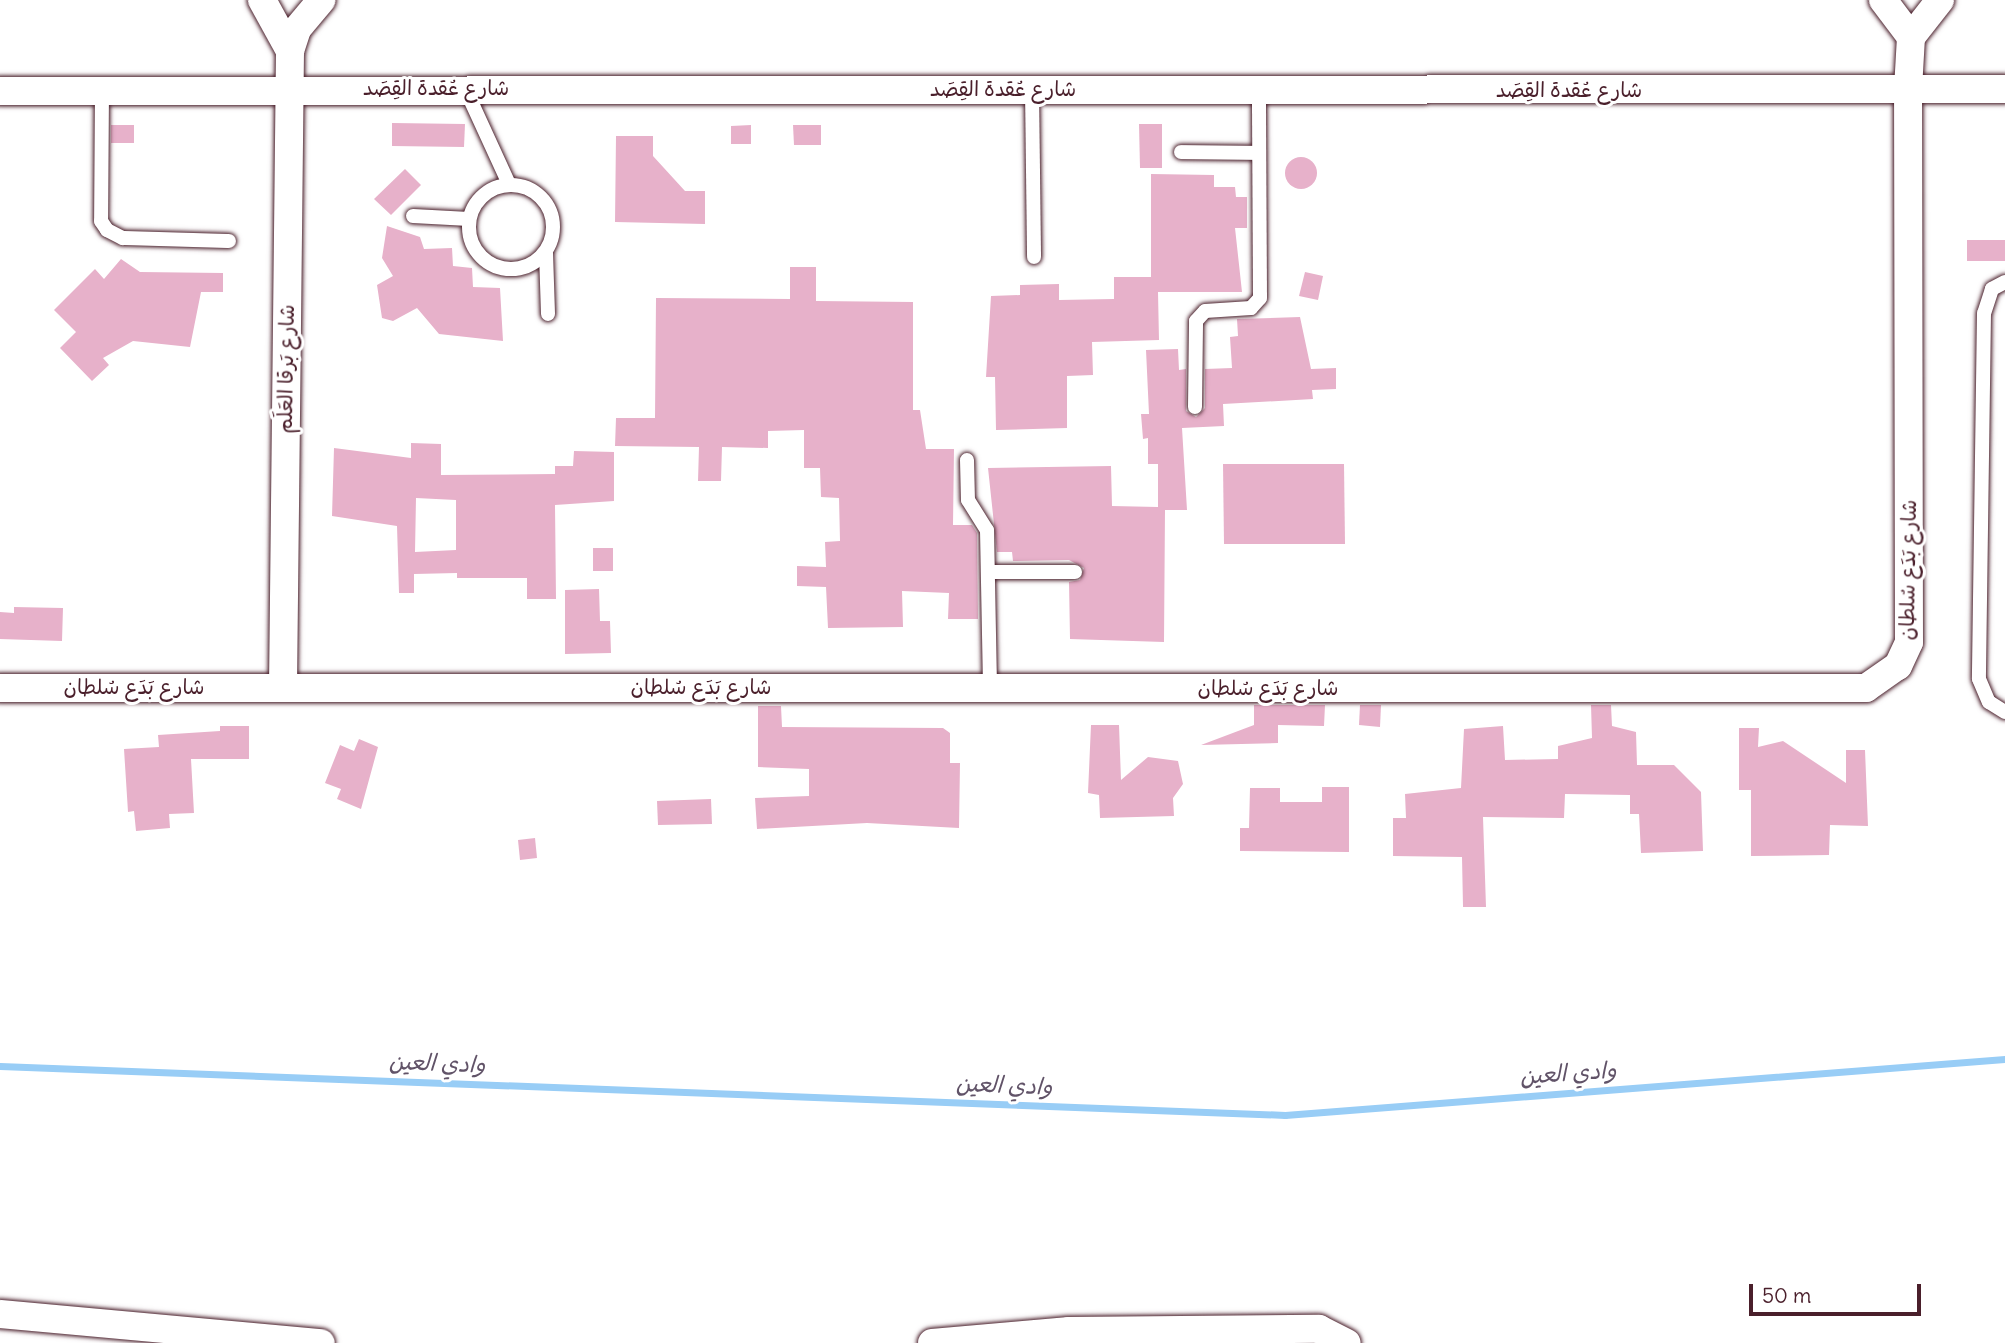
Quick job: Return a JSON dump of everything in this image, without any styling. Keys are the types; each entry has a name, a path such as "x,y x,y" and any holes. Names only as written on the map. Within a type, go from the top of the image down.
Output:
{"street":[{"path":"262,0 290,51"},
{"name":"شارع بَرقا العَلَم","path":"283,686 290,51 298,29 321,0"},
{"path":"1883,0 1911,37 1940,0"},
{"name":"شارع بَدَع سُلطان","path":"0,688 283,686 1853,690 1878,683 1905,655 1910,629 1908,89 1911,37"},
{"name":"شارع عُقدة القِصَد","path":"0,91 465,88 1259,91 2005,89"},
{"path":"0,1314 321,1343"},
{"path":"932,1343 1069,1331 1320,1329 1347,1343"}],"lane":[{"path":"465,88 509,184 543,199 554,235 546,253 548,314"},
{"path":"1031,89 1034,257"},
{"path":"102,90 101,221 107,230 123,238 229,241"},
{"path":"1195,407 1195,321 1212,309 1251,308 1260,298 1259,91"},
{"path":"1181,152 1259,153"},
{"path":"509,184 483,195 469,219 478,256 494,267 522,268 546,253"},
{"path":"413,216 469,219"},
{"path":"2005,282 1992,289 1984,313 1979,679 1989,702 2005,712"},
{"path":"967,460 968,500 984,520 991,572 990,688"},
{"path":"991,572 1075,572"}],"building":[{"path":"392,123 465,124 464,147 392,146"},
{"path":"1139,124 1162,124 1162,168 1140,168"},
{"path":"111,125 134,125 134,143 111,143"},
{"path":"751,125 751,144 731,144 731,126"},
{"path":"793,125 821,125 821,145 794,145"},
{"path":"616,136 653,136 653,156 685,191 705,191 705,224 615,222"},
{"path":"1301,157 1312,162 1317,173 1312,184 1301,189 1290,184 1285,173 1290,162"},
{"path":"405,169 421,185 391,215 374,199"},
{"path":"1151,174 1214,175 1214,187 1235,187 1236,197 1247,197 1247,228 1235,228 1242,292 1158,292 1159,340 1092,342 1093,375 1067,376 1067,428 996,430 995,377 986,377 991,296 1020,295 1020,285 1059,284 1059,300 1114,299 1114,277 1151,277"},
{"path":"387,226 420,237 424,249 452,248 453,266 472,268 473,287 500,288 503,341 439,334 417,308 393,321 382,318 377,285 393,276 382,258"},
{"path":"1967,240 2005,240 2005,261 1967,261"},
{"path":"121,259 140,272 223,273 223,292 201,292 190,347 133,341 103,358 109,365 92,381 60,348 76,332 54,310 95,269 104,279"},
{"path":"790,267 816,267 816,301 913,302 913,410 920,410 926,449 954,449 953,525 972,525 977,533 978,619 948,619 949,593 902,591 903,627 828,628 826,587 797,586 797,566 826,567 825,542 840,541 839,498 821,497 820,468 804,468 804,430 768,431 768,448 722,447 721,481 698,481 699,447 615,446 616,418 655,418 656,298 790,299"},
{"path":"1305,272 1323,276 1318,300 1299,296"},
{"path":"1300,317 1311,369 1336,368 1336,389 1312,390 1313,399 1223,404 1224,426 1182,428 1187,510 1165,510 1164,642 1070,639 1069,582 1080,580 1084,568 1069,560 1013,561 1012,552 997,552 988,468 1111,466 1112,506 1158,507 1158,464 1148,464 1148,438 1143,439 1141,414 1149,414 1146,350 1178,349 1179,370 1186,369 1186,411 1196,417 1205,408 1205,369 1232,368 1230,337 1238,336 1237,319"},
{"path":"411,443 441,444 441,475 555,474 555,466 573,466 574,451 614,452 614,501 555,505 556,599 527,599 527,578 457,578 457,573 414,574 414,593 399,593 397,526 332,516 334,448 411,458","holes":["416,498 456,500 456,550 415,552"]},
{"path":"1223,464 1344,464 1345,544 1224,544"},
{"path":"593,548 613,548 613,571 593,571"},
{"path":"599,589 600,621 610,621 611,653 565,654 565,590"},
{"path":"14,607 63,608 62,641 0,639 0,612 14,613"},
{"path":"1254,705 1325,705 1324,726 1278,725 1278,743 1201,745 1254,725"},
{"path":"1360,705 1381,705 1380,727 1359,725"},
{"path":"1591,705 1611,705 1612,726 1636,732 1637,765 1674,765 1701,792 1703,851 1641,853 1639,814 1630,814 1630,795 1565,794 1564,818 1483,817 1486,907 1463,907 1462,857 1393,856 1393,818 1406,818 1405,794 1461,788 1464,729 1503,726 1505,760 1558,759 1558,746 1592,738"},
{"path":"758,706 781,706 782,727 943,728 950,733 950,763 960,763 959,828 867,823 757,829 755,798 809,796 809,769 758,767"},
{"path":"1091,725 1119,725 1121,780 1148,757 1178,761 1183,784 1173,798 1174,816 1100,818 1099,795 1088,793"},
{"path":"220,726 249,726 249,759 191,759 194,813 169,814 170,828 136,831 134,811 128,812 124,749 159,747 158,735 220,731"},
{"path":"1739,728 1759,728 1758,747 1783,741 1846,783 1846,750 1865,750 1868,826 1830,825 1829,855 1751,856 1751,790 1739,790"},
{"path":"359,739 378,747 361,809 337,799 341,789 325,783 340,745 354,751"},
{"path":"1322,787 1349,787 1349,852 1240,851 1240,828 1249,828 1250,788 1280,788 1280,802 1322,802"},
{"path":"711,799 712,824 658,825 657,801"},
{"path":"535,838 537,858 520,860 518,840"}],"waterway":[{"name":"وادي العين","path":"0,1066 1285,1115 2005,1059"}]}
